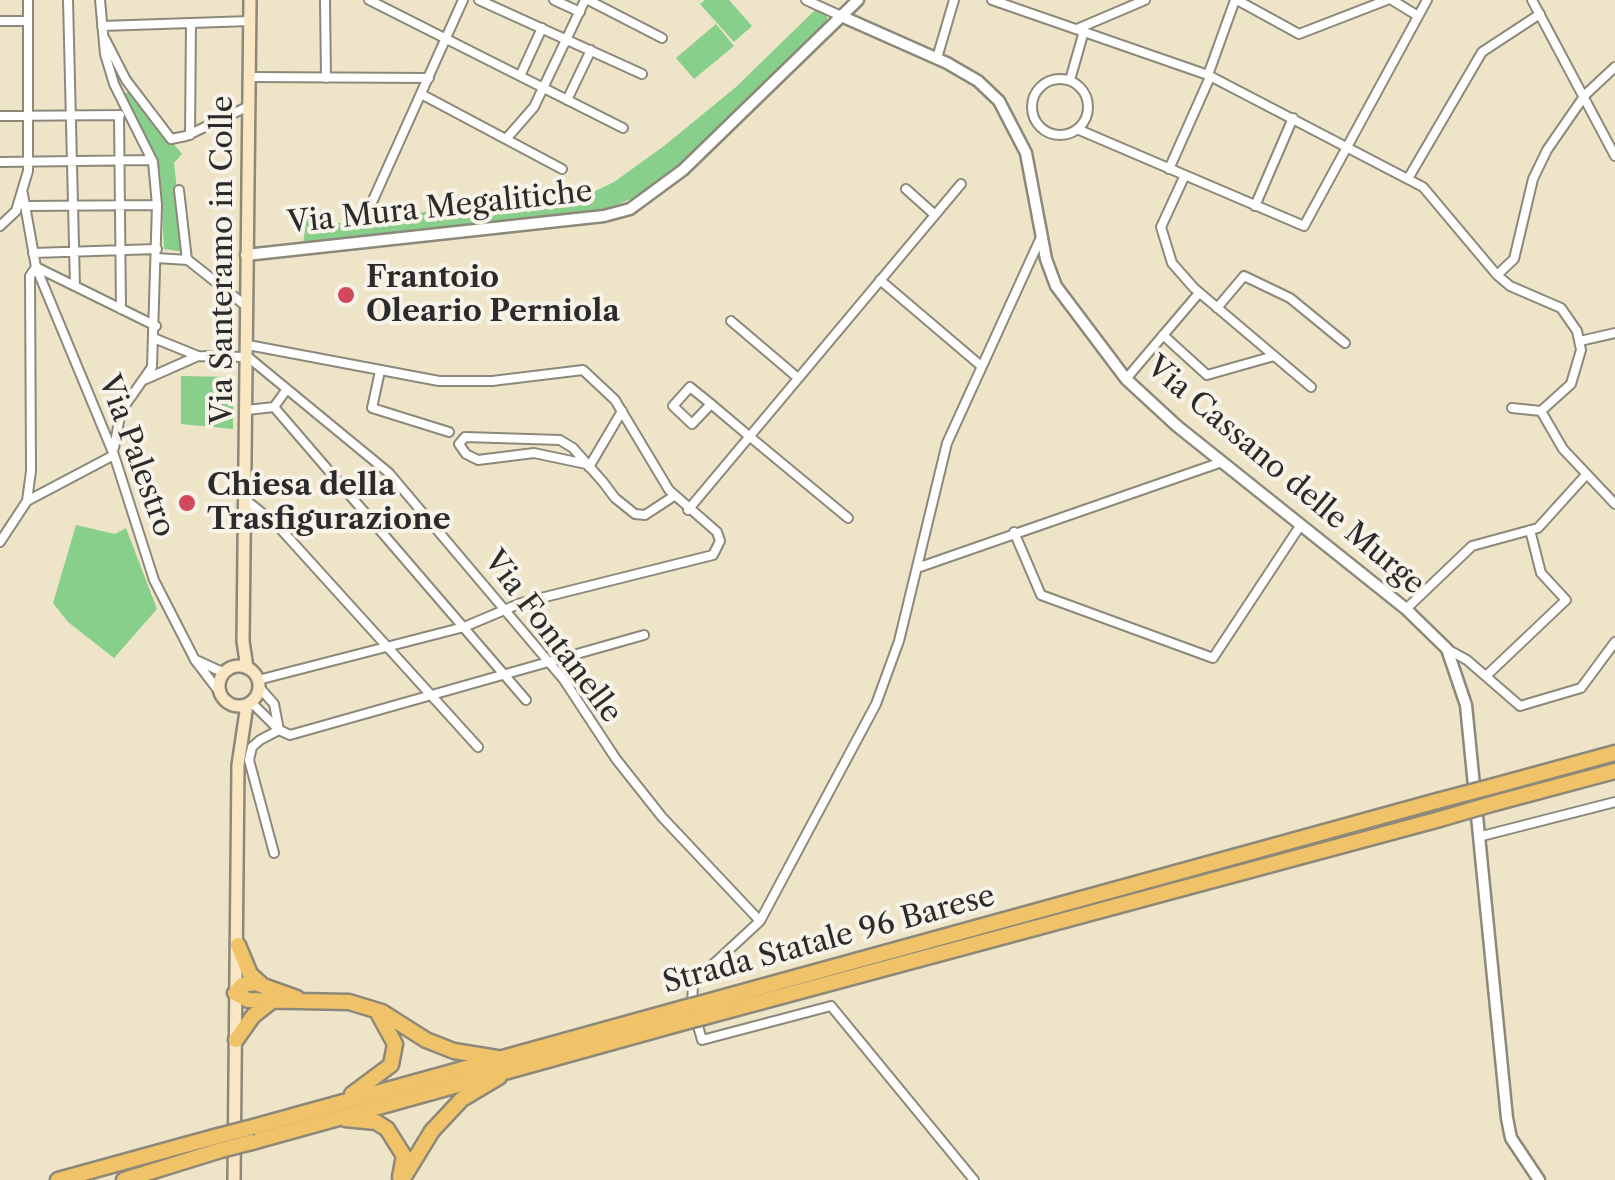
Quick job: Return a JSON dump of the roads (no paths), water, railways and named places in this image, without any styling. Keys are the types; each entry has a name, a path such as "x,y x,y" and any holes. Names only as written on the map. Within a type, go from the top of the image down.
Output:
{"highway":[{"name":"Strada Statale 96 Barese","path":"330,1112 524,1064 695,1012 1615,753"},
{"name":"Strada Statale 96 Barese","path":"58,1180 219,1143 502,1059 1615,771"},
{"path":"238,945 250,974 270,993"},
{"path":"236,993 248,1000 270,993 327,998 372,1008 426,1040 454,1051 502,1059"},
{"path":"236,1040 270,993"},
{"path":"330,1112 391,1066 395,1044 372,1008"},
{"path":"400,1180 432,1130 462,1099 524,1064"},
{"path":"330,1112 387,1129 404,1156 400,1180"},
{"name":"Strada Statale 96 Barese","path":"124,1180 219,1143"}],"main road":[{"name":"Via Santeramo in Colle","path":"243,641 250,0"},
{"path":"243,641 247,668 259,684 249,704 225,699 220,683 243,641"},
{"path":"230,669 247,668"},
{"name":"Via Palestro","path":"225,699 239,742"},
{"name":"Via Palestro","path":"234,1180 239,742 249,704"}],"street":[{"path":"0,542 26,501 31,471 30,276 36,266 23,201 29,162 28,0"},
{"path":"68,0 74,286"},
{"path":"26,501 114,455 116,421 146,379 156,339 152,160 114,84 100,0"},
{"path":"325,0 326,78"},
{"path":"368,0 382,3 623,128"},
{"path":"364,220 462,0"},
{"path":"479,0 642,74"},
{"path":"554,0 580,12"},
{"path":"506,139 534,108 587,0 662,38"},
{"name":"Via Cassano delle Murge","path":"806,0 937,58 978,81 998,101 1020,137 1050,273 1062,296 1126,378 1222,462 1406,609 1446,649"},
{"name":"Via Mura Megalitiche","path":"246,255 604,216 630,209 684,170 858,0"},
{"path":"937,58 954,0"},
{"path":"992,0 1209,76 1409,177 1438,202 1497,275 1510,286 1561,308 1580,341 1580,362 1571,384 1541,410 1512,408"},
{"path":"1080,30 1146,0"},
{"path":"1170,169 1236,0 1299,34 1389,0 1418,16"},
{"path":"1077,130 1086,119 1088,100 1070,80 1052,80 1038,90 1032,108 1038,125 1054,135 1077,130 1304,226 1345,144 1427,0"},
{"path":"1532,0 1615,156"},
{"path":"1409,177 1482,52 1540,14"},
{"path":"0,21 28,21"},
{"path":"103,30 250,21"},
{"path":"190,134 192,23"},
{"path":"520,76 542,28"},
{"path":"103,30 126,80 174,140 249,106"},
{"path":"1070,80 1080,30"},
{"path":"568,100 591,50"},
{"path":"1497,275 1514,259 1534,179 1547,150 1585,95 1615,67"},
{"path":"250,77 428,78"},
{"path":"421,94 562,169"},
{"path":"0,116 129,114"},
{"path":"119,115 121,309"},
{"path":"1255,206 1292,118"},
{"path":"1020,137 1038,125"},
{"path":"0,162 152,160"},
{"path":"1185,176 1164,218 1162,235 1172,263 1199,292 1311,387"},
{"path":"688,510 961,184"},
{"path":"906,189 935,216"},
{"path":"178,190 187,260"},
{"path":"23,201 74,206 156,205"},
{"path":"0,226 12,218 23,201"},
{"path":"974,1180 830,1006 702,1040 691,986 760,921 876,704 909,601 947,443 1042,235"},
{"path":"33,253 120,250 187,260 248,307"},
{"path":"36,266 156,326"},
{"name":"Via Palestro","path":"36,266 114,455 154,580 195,660 225,699"},
{"path":"1217,308 1244,276 1290,298 1345,343"},
{"path":"880,280 980,365"},
{"path":"1126,378 1199,292"},
{"path":"731,321 798,378"},
{"path":"1580,341 1615,333"},
{"path":"1163,335 1207,374 1274,356"},
{"path":"156,339 198,356"},
{"path":"146,379 198,356 248,351 460,382 583,370 604,386 674,496 717,532 717,552 521,603 464,626 259,684 274,704 280,730"},
{"name":"Via Fontanelle","path":"248,351 287,390 402,485 508,611 662,817 760,921"},
{"path":"380,370 372,408 449,432 462,440 560,440 635,514 645,514 674,496"},
{"path":"710,404 692,424 673,406 690,387 848,518"},
{"path":"248,410 274,407 287,390"},
{"path":"274,407 526,700"},
{"path":"1541,410 1585,476 1615,503"},
{"path":"588,465 622,411"},
{"path":"462,440 466,454 478,460 519,458 534,452 588,465"},
{"path":"916,568 1222,462"},
{"path":"1406,609 1472,546 1538,528 1585,476"},
{"path":"246,500 277,524 478,747"},
{"path":"1014,532 1041,595 1213,658 1300,526"},
{"path":"1486,676 1566,600 1542,572 1530,530"},
{"path":"249,704 290,735 644,636"},
{"path":"1446,649 1486,676 1520,706 1581,688 1615,642"},
{"path":"1446,649 1466,705 1506,1118 1511,1138 1539,1180"},
{"path":"195,660 220,671 230,669"},
{"path":"274,853 249,760 252,747 280,730"},
{"path":"1478,838 1615,802"}],"place":[{"name":"Frantoio Oleario Perniola","path":"346,295"},
{"name":"Chiesa della Trasfigurazione","path":"187,503"}]}
